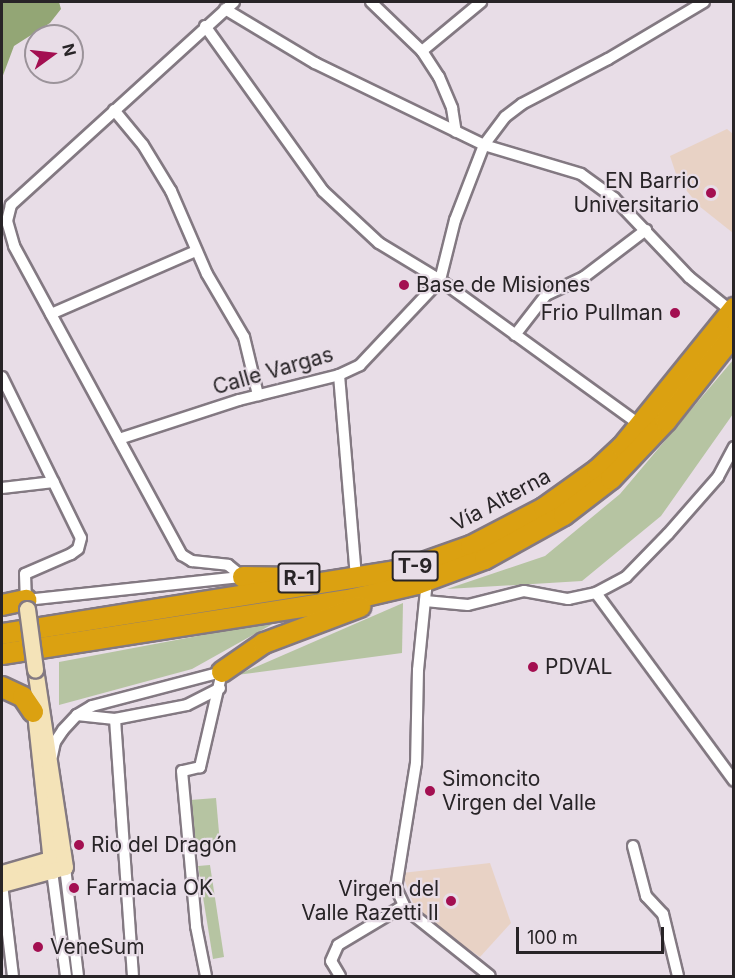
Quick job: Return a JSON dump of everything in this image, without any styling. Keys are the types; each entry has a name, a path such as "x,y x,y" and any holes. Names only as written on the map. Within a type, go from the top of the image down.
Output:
{"highway":[{"name":"Vía Alterna","path":"2,634 356,578 434,561 524,520 578,485 640,425 732,310"},
{"name":"Vía Alterna","path":"2,654 423,588 508,548 564,515 611,479 666,422 734,335"},
{"name":"R-1","path":"243,577 356,578"},
{"name":"T-9","path":"221,680 264,643 423,588"},
{"path":"2,605 26,605"},
{"path":"2,687 23,697 33,712"}],"main road":[{"path":"26,605 35,675 51,761 57,863"},
{"path":"35,675 33,712 57,863"},
{"path":"2,873 57,863"},
{"path":"2,884 57,863"}],"street":[{"path":"370,2 422,51 439,77 452,108 456,132"},
{"path":"422,51 481,2"},
{"path":"440,280 455,220 484,145 505,117 522,104 608,60 704,2"},
{"path":"243,577 228,565 192,561 182,555 14,246 8,227 9,210 114,110 230,5 315,63 456,132 484,145 581,174 614,198 689,277 732,310"},
{"path":"205,27 323,191 379,243 440,280 640,425"},
{"path":"114,110 164,178 196,251 244,337 258,395"},
{"path":"514,335 546,295 594,271 646,230"},
{"path":"51,314 196,251"},
{"name":"Calle Vargas","path":"119,439 258,395 339,375 360,365 440,280"},
{"path":"339,375 356,578"},
{"path":"3,382 54,482 81,542 71,554 25,574 26,605"},
{"path":"490,976 403,906 396,878 416,763 423,588 468,605 524,591 568,598 596,593 626,576 668,534 718,477 734,447"},
{"path":"2,488 54,482"},
{"name":"R-1","path":"26,605 243,577"},
{"path":"596,593 734,781"},
{"path":"77,715 115,719 187,705 221,680"},
{"path":"206,976 196,926 182,771 200,767 221,680"},
{"name":"T-9","path":"51,761 55,742 77,715 110,700 221,680"},
{"path":"115,719 132,976"},
{"path":"633,846 646,896 663,914 678,976"},
{"path":"57,863 66,976"},
{"path":"57,863 78,976"},
{"path":"2,884 5,938 13,976"},
{"path":"340,976 331,961 338,945 403,906"}],"shaded area":[{"name":"EN Barrio Universitario","path":"727,129 733,134 733,233 699,206 678,180 670,156"},
{"path":"490,863 511,923 480,957 417,914 402,873"}],"green space":[{"path":"2,2 59,2 61,9 48,24 24,24 24,40 14,46 2,78"},
{"path":"733,360 733,414 661,516 582,581 447,589 545,556 620,494"},
{"path":"403,603 402,653 237,675"},
{"path":"278,621 192,669 59,705 59,662"},
{"path":"216,798 220,844 194,846 190,800"},
{"path":"210,865 224,957 213,959 198,866"}],"place":[{"name":"EN Barrio Universitario","path":"711,193"},
{"name":"Base de Misiones","path":"404,285"},
{"name":"Frio Pullman","path":"675,313"},
{"name":"PDVAL","path":"533,667"},
{"name":"Simoncito Virgen del Valle","path":"430,791"},
{"name":"Rio del Dragón","path":"79,845"},
{"name":"Farmacia OK","path":"74,888"},
{"name":"Virgen del Valle Razetti II","path":"451,901"},
{"name":"VeneSum","path":"38,947"}]}
